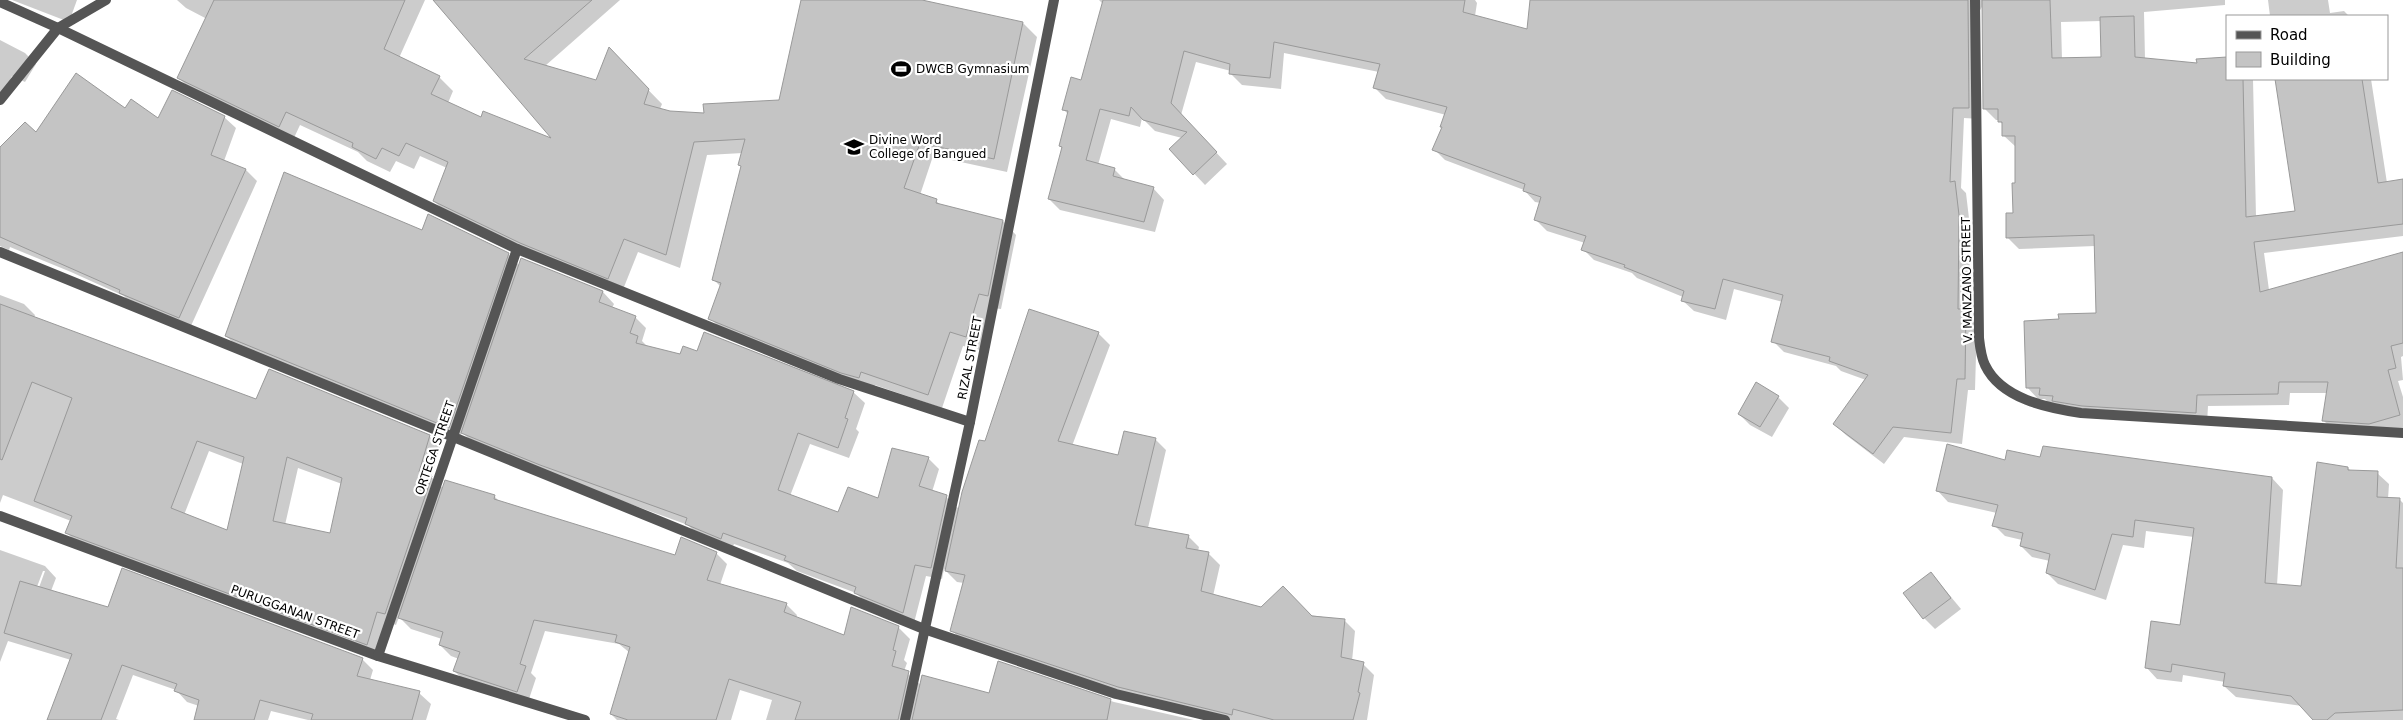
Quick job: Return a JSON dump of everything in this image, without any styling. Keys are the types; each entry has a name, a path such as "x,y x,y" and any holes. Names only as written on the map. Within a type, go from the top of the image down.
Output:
{"street":[{"path":"0,100 58,28 106,0"},
{"name":"RIZAL STREET","path":"905,720 970,422 1054,0"},
{"name":"V. MANZANO STREET","path":"1975,0 1979,338 1985,365 1990,374 2022,398 2051,409 2081,413 2403,433"},
{"path":"0,2 58,28 517,249 839,379 970,422"},
{"name":"ORTEGA STREET","path":"378,656 517,249"},
{"path":"0,252 924,629 1116,694 1225,720"},
{"name":"PURUGGANAN STREET","path":"0,516 378,656 586,720"}],"building":[{"path":"214,0 405,0 384,49 440,76 431,94 481,117 483,111 551,138 433,0 592,0 524,59 596,80 609,47 649,89 644,104 670,111 704,113 703,104 779,100 801,0 922,0 1023,22 994,159 920,143 904,188 937,199 936,203 1003,220 988,296 979,294 966,337 950,332 928,395 861,372 859,378 841,373 708,319 721,283 712,280 741,166 738,165 745,139 694,142 666,255 624,239 608,279 520,243 433,201 448,162 406,143 399,156 382,148 376,159 352,147 353,143 286,112 279,127 177,78"},
{"path":"1103,0 1465,0 1463,12 1527,29 1530,0 1968,0 1969,108 1953,108 1950,182 1955,181 1959,215 1958,309 1966,309 1965,379 1957,379 1951,433 1893,427 1873,454 1833,424 1868,375 1829,361 1830,357 1771,342 1783,295 1723,279 1715,309 1681,301 1684,291 1624,267 1625,265 1581,250 1586,236 1534,220 1541,197 1523,191 1525,184 1432,150 1442,127 1440,127 1447,107 1373,88 1380,64 1274,42 1270,78 1229,74 1230,64 1184,51 1171,103 1217,152 1193,175 1169,149 1187,132 1143,120 1131,107 1129,116 1100,109 1086,160 1115,168 1113,176 1154,187 1144,222 1048,199 1062,147 1059,146 1068,111 1062,110 1071,77 1081,80"},
{"path":"1982,0 2050,0 2052,58 2101,57 2100,17 2134,16 2135,57 2197,63 2196,59 2226,57 2226,80 2243,80 2246,217 2295,211 2275,80 2362,80 2378,183 2403,179 2403,224 2254,242 2260,292 2403,252 2403,343 2391,346 2396,368 2388,370 2400,415 2369,424 2322,421 2328,382 2279,382 2278,394 2197,395 2196,413 2082,406 2052,401 2053,396 2039,395 2040,388 2026,388 2024,321 2059,319 2058,314 2096,313 2094,235 2006,238 2006,213 2013,213 2012,183 2015,183 2015,136 2002,136 2002,122 1998,122 1998,109 1983,109"},
{"path":"76,73 125,108 131,99 158,118 172,90 225,116 211,155 246,169 179,318 119,293 120,290 0,237 0,147 25,122 36,132"},
{"path":"284,172 422,230 428,214 509,253 449,428 225,336"},
{"path":"521,258 603,291 599,302 636,316 630,333 638,336 636,343 680,354 683,346 697,351 704,332 854,391 845,418 848,419 838,448 798,433 778,490 838,512 848,487 878,498 892,448 929,457 919,486 947,495 931,568 915,565 903,613 854,593 856,587 784,560 786,556 723,533 721,539 685,524 687,518 540,465 461,433"},
{"path":"0,304 256,399 269,369 430,435 419,472 432,476 385,614 377,612 367,645 65,533 72,516 34,501 72,398 32,382 2,460 0,459","holes":["197,441 244,457 227,530 171,508","287,457 342,478 330,533 273,521"]},
{"path":"1029,309 1099,332 1058,441 1118,455 1124,431 1156,438 1135,525 1189,535 1186,548 1209,552 1201,591 1261,607 1283,586 1312,616 1345,619 1341,657 1364,662 1358,692 1360,693 1353,720 1274,720 1233,709 1232,715 1118,687 950,631 965,575 945,571 962,492 979,440 985,441"},
{"path":"1756,382 1779,396 1760,427 1738,414"},
{"path":"1947,444 2005,460 2007,450 2040,457 2043,446 2272,477 2265,583 2301,586 2317,462 2348,467 2348,470 2378,471 2377,497 2400,498 2396,568 2403,568 2403,710 2335,713 2327,720 2313,720 2291,696 2223,686 2225,673 2172,664 2171,672 2145,668 2151,621 2180,625 2194,528 2135,520 2133,537 2112,534 2095,590 2046,573 2050,554 2020,546 2023,533 1992,526 1998,505 1936,491"},
{"path":"445,480 495,495 494,499 675,555 681,537 717,552 707,580 787,603 784,612 844,635 851,607 899,626 893,650 896,651 892,666 909,671 898,720 795,720 801,702 729,679 716,720 628,720 610,714 630,647 615,642 617,635 534,620 520,664 526,666 517,692 453,671 460,652 439,645 443,632 398,618"},
{"path":"122,568 363,658 357,676 420,691 412,720 311,720 313,714 260,700 254,720 194,720 199,700 174,691 177,684 122,665 101,720 47,720 72,654 4,633 20,581 108,607"},
{"path":"1931,572 1951,598 1923,619 1903,593"},
{"path":"998,661 1111,699 1107,720 912,720 922,675 989,693"}],"place":[{"name":"DWCB Gymnasium","path":"901,69"},
{"name":"Divine Word College of Bangued","path":"854,147"}]}
